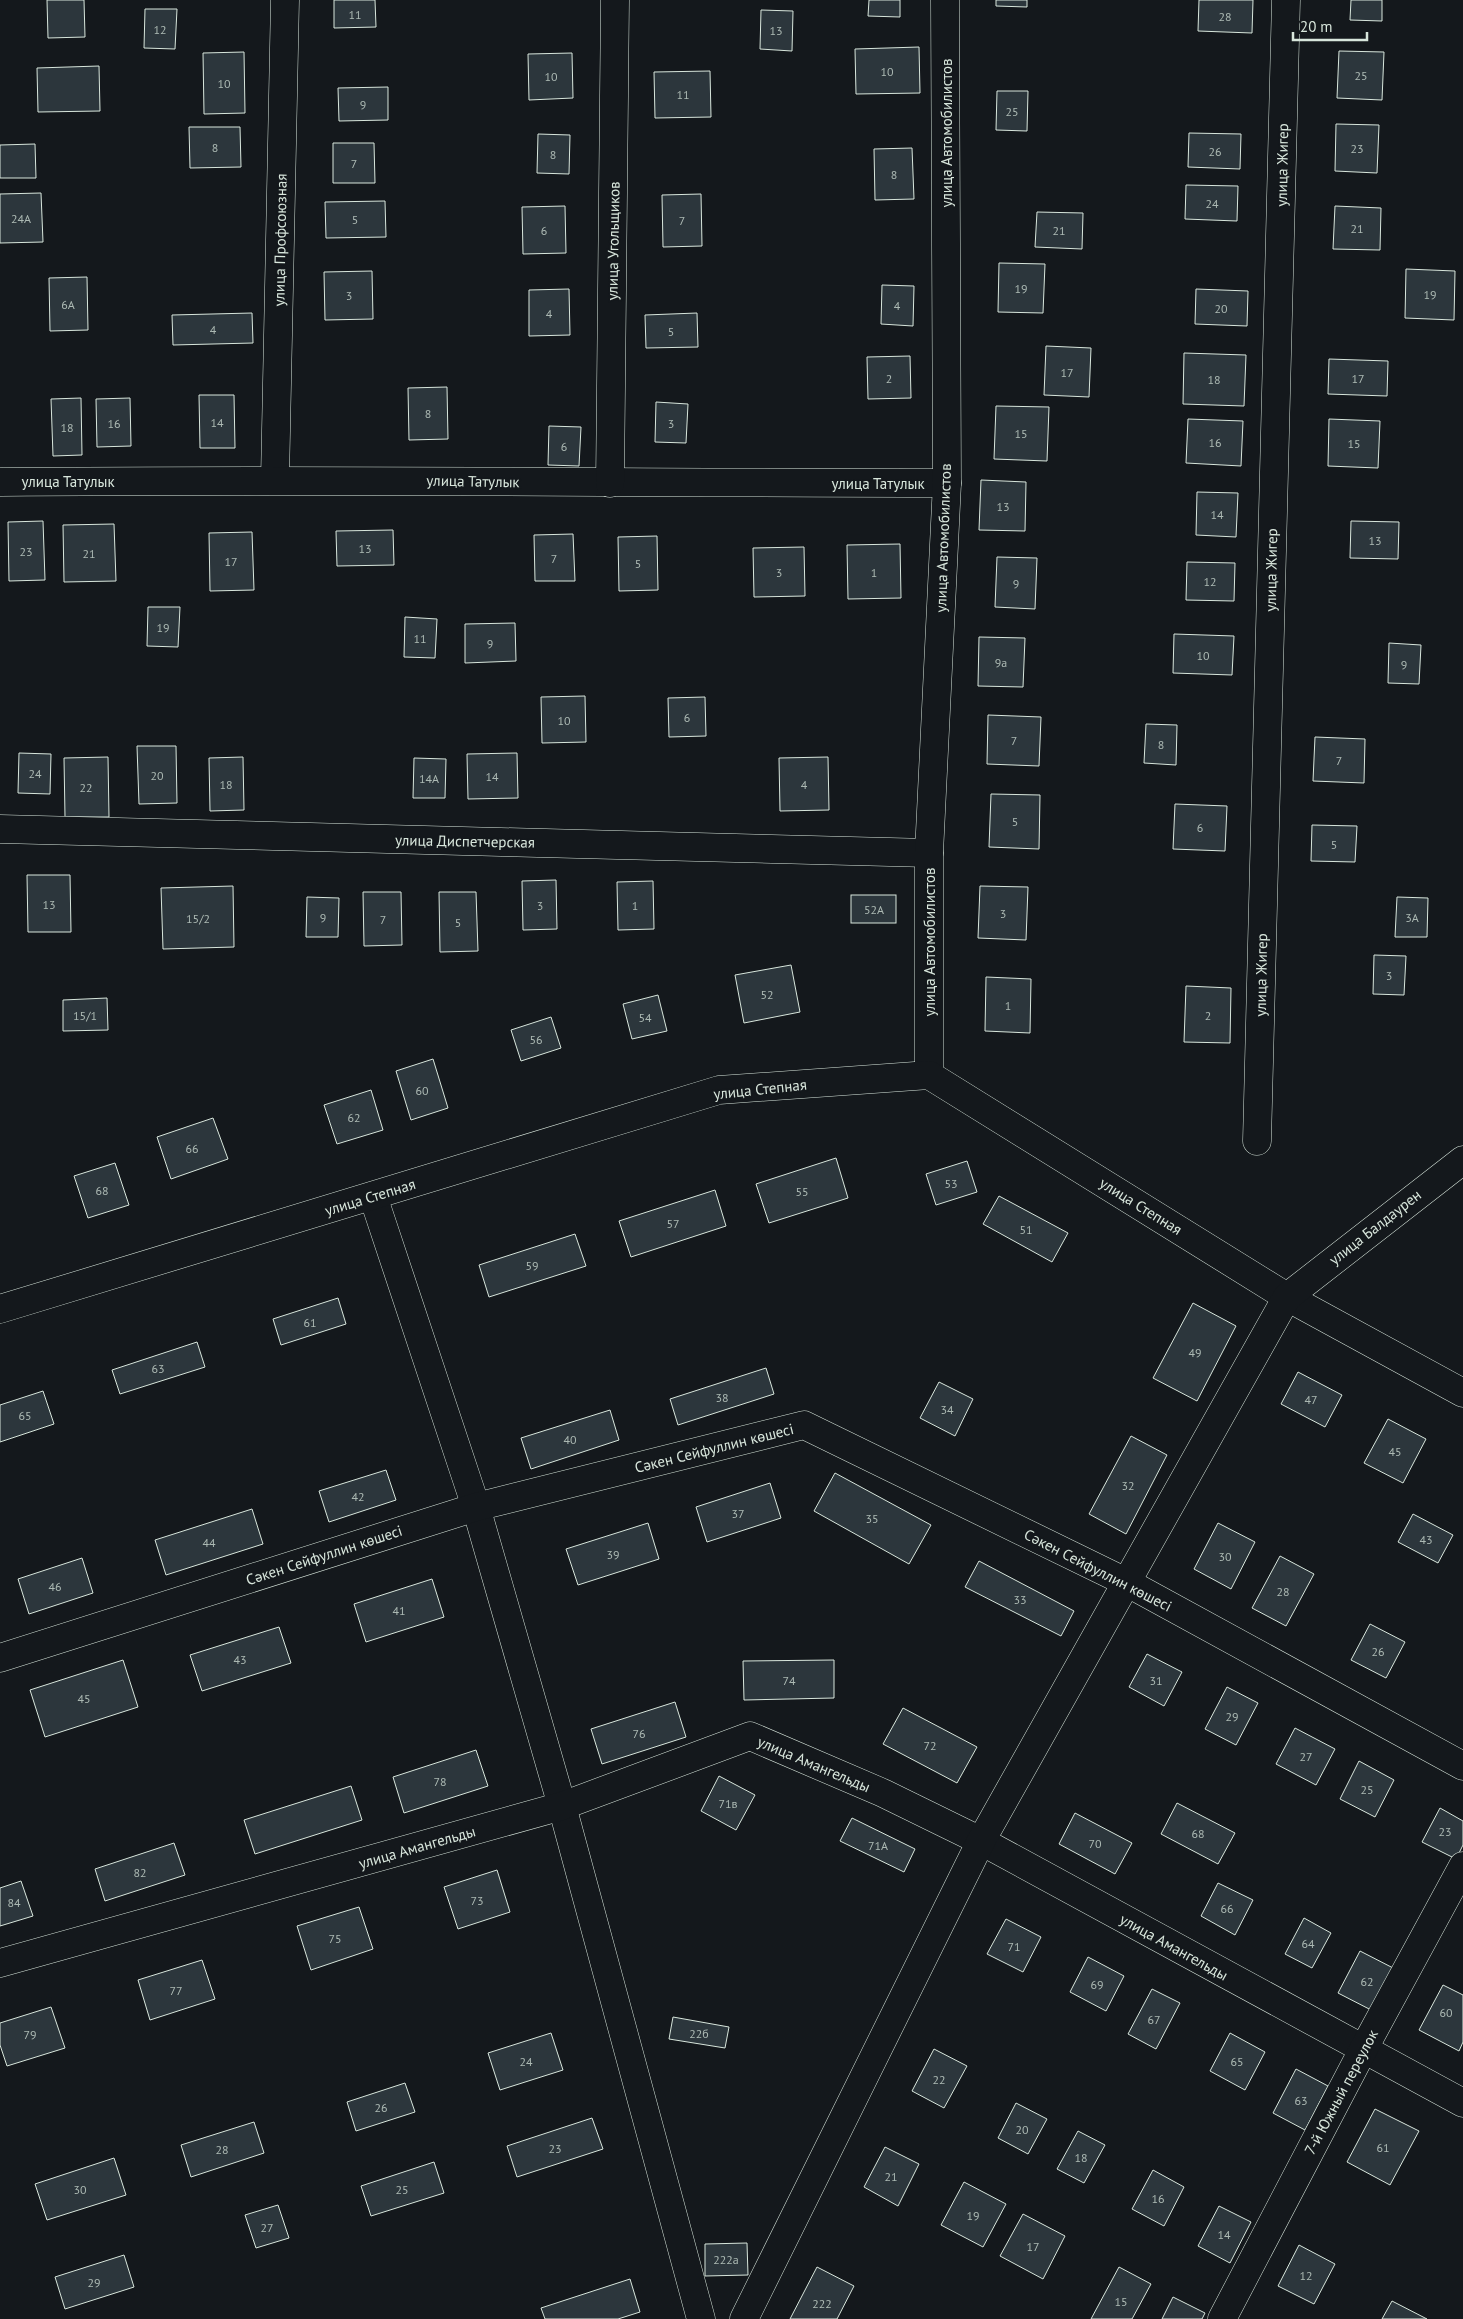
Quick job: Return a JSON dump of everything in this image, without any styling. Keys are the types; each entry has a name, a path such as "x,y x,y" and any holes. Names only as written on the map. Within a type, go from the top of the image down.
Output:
{"street":[{"name":"улица Профсоюзная","path":"275,479 285,0"},
{"name":"улица Угольщиков","path":"610,483 615,0"},
{"name":"улица Автомобилистов","path":"929,1075 929,853 947,483 945,0"},
{"name":"улица Жигер","path":"1257,1141 1286,0"},
{"name":"улица Татулык","path":"0,482 275,479 610,483 947,483"},
{"name":"улица Диспетчерская","path":"0,829 929,853"},
{"name":"улица Степная","path":"0,1309 719,1090 929,1075 1287,1297 1463,1393"},
{"name":"улица Балдаурен","path":"1287,1297 1463,1160"},
{"path":"373,1196 476,1507 562,1806 701,2319"},
{"path":"744,2319 982,1841 1287,1297"},
{"name":"Сәкен Сейфуллин көшесі","path":"0,1658 476,1507 804,1425 1126,1582 1463,1766"},
{"name":"улица Амангельды","path":"0,1964 562,1806 750,1736 883,1793 982,1841 1463,2103"},
{"name":"7-й Южный переулок","path":"1222,2319 1363,2050 1463,1866"}],"building":[{"path":"47,0 84,0 85,37 48,38"},
{"path":"334,0 375,0 376,27 334,28"},
{"path":"869,0 900,0 900,17 868,16"},
{"path":"996,0 1027,0 1027,7 996,6"},
{"path":"1199,0 1253,0 1252,33 1198,31"},
{"path":"1351,0 1382,0 1382,21 1350,20"},
{"path":"145,9 177,9 175,49 144,48"},
{"path":"761,10 793,11 792,51 760,49"},
{"path":"919,47 920,93 856,94 855,49"},
{"path":"1339,51 1384,52 1382,100 1337,98"},
{"path":"244,52 245,113 204,114 203,53"},
{"path":"572,53 573,98 529,100 528,54"},
{"path":"99,66 100,111 38,112 37,68"},
{"path":"710,71 711,117 655,118 654,72"},
{"path":"388,87 388,120 339,121 338,88"},
{"path":"997,91 1028,91 1027,131 996,130"},
{"path":"1336,124 1379,125 1377,173 1335,171"},
{"path":"189,127 240,127 241,167 190,168"},
{"path":"1189,133 1241,134 1240,169 1188,167"},
{"path":"538,134 570,135 569,174 537,173"},
{"path":"333,143 374,143 375,183 333,183"},
{"path":"35,144 36,178 0,178 0,145"},
{"path":"912,148 914,199 875,200 874,149"},
{"path":"1186,185 1238,186 1237,221 1185,219"},
{"path":"41,193 43,242 0,243 0,194"},
{"path":"701,194 702,246 663,247 662,195"},
{"path":"385,201 386,237 326,238 325,202"},
{"path":"565,206 566,253 523,254 522,207"},
{"path":"1335,206 1381,208 1380,250 1333,249"},
{"path":"1037,212 1083,213 1082,249 1035,247"},
{"path":"999,263 1045,264 1043,313 998,312"},
{"path":"1406,269 1455,271 1454,320 1405,318"},
{"path":"372,271 373,319 325,320 324,272"},
{"path":"87,277 88,330 50,331 49,278"},
{"path":"882,285 914,286 913,326 881,324"},
{"path":"569,289 570,335 529,336 529,290"},
{"path":"1196,289 1248,291 1247,326 1195,324"},
{"path":"252,313 253,343 173,345 172,315"},
{"path":"697,313 698,347 646,348 645,315"},
{"path":"1046,346 1091,348 1089,397 1044,395"},
{"path":"1184,353 1246,355 1244,406 1183,404"},
{"path":"910,356 911,398 868,399 867,357"},
{"path":"1329,359 1388,361 1387,396 1328,394"},
{"path":"447,387 448,439 409,440 408,388"},
{"path":"199,395 234,395 235,448 200,448"},
{"path":"81,398 82,455 53,456 51,399"},
{"path":"130,398 131,446 97,447 96,399"},
{"path":"656,402 688,404 686,443 655,442"},
{"path":"996,406 1049,407 1047,461 994,459"},
{"path":"1188,419 1243,421 1241,466 1186,463"},
{"path":"1329,419 1380,421 1378,468 1328,466"},
{"path":"549,426 581,427 579,466 548,465"},
{"path":"981,480 1026,482 1025,531 979,530"},
{"path":"1197,492 1238,493 1236,537 1196,535"},
{"path":"43,521 45,580 9,581 8,522"},
{"path":"1351,521 1399,522 1398,559 1350,558"},
{"path":"114,524 116,581 64,582 63,525"},
{"path":"393,530 394,565 337,566 336,531"},
{"path":"252,532 254,590 210,591 209,533"},
{"path":"573,534 575,581 535,581 534,535"},
{"path":"657,536 658,590 619,591 618,537"},
{"path":"900,544 901,598 848,599 847,545"},
{"path":"804,547 805,596 754,597 753,548"},
{"path":"997,557 1037,558 1035,609 995,607"},
{"path":"1187,562 1235,563 1234,601 1186,600"},
{"path":"148,607 180,607 178,647 147,646"},
{"path":"405,617 437,619 435,658 404,657"},
{"path":"515,623 516,661 465,663 465,624"},
{"path":"1174,634 1234,636 1232,675 1173,673"},
{"path":"979,637 1025,638 1023,687 978,686"},
{"path":"1389,643 1421,645 1419,684 1388,683"},
{"path":"585,696 586,742 542,743 541,697"},
{"path":"705,697 706,736 669,737 668,698"},
{"path":"988,715 1041,717 1039,766 987,764"},
{"path":"1146,724 1177,725 1176,765 1144,763"},
{"path":"1315,737 1365,739 1364,783 1313,781"},
{"path":"137,746 176,746 177,803 139,804"},
{"path":"19,753 51,754 50,794 18,793"},
{"path":"517,753 518,798 468,799 467,754"},
{"path":"108,757 109,817 65,817 64,758"},
{"path":"243,757 244,810 210,811 209,758"},
{"path":"828,757 829,810 780,811 779,758"},
{"path":"414,758 446,759 445,798 413,798"},
{"path":"991,794 1040,795 1039,849 989,847"},
{"path":"1175,804 1227,806 1225,851 1173,849"},
{"path":"1312,825 1357,826 1355,862 1311,861"},
{"path":"27,875 70,875 71,932 28,932"},
{"path":"556,880 557,929 523,930 522,881"},
{"path":"653,881 654,929 618,930 617,882"},
{"path":"233,886 234,947 163,949 161,888"},
{"path":"980,886 1028,887 1026,940 978,938"},
{"path":"363,892 401,892 402,945 364,946"},
{"path":"439,892 476,892 478,951 440,952"},
{"path":"851,895 896,895 896,923 851,923"},
{"path":"307,897 339,898 338,937 306,937"},
{"path":"1397,897 1428,898 1427,937 1395,937"},
{"path":"1374,955 1406,956 1404,995 1373,994"},
{"path":"791,965 800,1012 744,1023 735,975"},
{"path":"986,977 1031,979 1030,1033 985,1031"},
{"path":"1186,986 1231,988 1230,1043 1184,1042"},
{"path":"658,995 667,1031 632,1039 623,1004"},
{"path":"107,998 108,1030 63,1031 63,1000"},
{"path":"551,1017 561,1048 521,1061 511,1030"},
{"path":"433,1059 448,1108 411,1120 396,1071"},
{"path":"371,1090 383,1130 337,1144 324,1105"},
{"path":"213,1118 228,1159 171,1179 157,1137"},
{"path":"836,1158 848,1198 769,1223 756,1184"},
{"path":"967,1161 977,1192 936,1205 926,1174"},
{"path":"115,1163 129,1205 88,1218 74,1176"},
{"path":"715,1190 726,1226 631,1257 619,1221"},
{"path":"999,1196 1068,1233 1052,1262 983,1224"},
{"path":"575,1234 586,1266 489,1297 479,1265"},
{"path":"338,1298 346,1324 281,1345 273,1319"},
{"path":"1193,1303 1236,1326 1197,1401 1153,1378"},
{"path":"197,1342 205,1367 120,1394 112,1370"},
{"path":"766,1368 774,1394 678,1425 670,1399"},
{"path":"1298,1372 1342,1395 1325,1427 1281,1404"},
{"path":"939,1382 973,1399 955,1436 920,1418"},
{"path":"43,1391 54,1424 0,1442 0,1405"},
{"path":"610,1410 619,1440 531,1469 521,1438"},
{"path":"1388,1419 1426,1439 1403,1483 1364,1463"},
{"path":"1131,1436 1167,1455 1126,1534 1089,1514"},
{"path":"386,1470 396,1500 329,1522 319,1491"},
{"path":"835,1473 931,1525 909,1564 814,1511"},
{"path":"770,1483 781,1518 707,1542 696,1507"},
{"path":"252,1509 263,1544 166,1575 155,1540"},
{"path":"1413,1514 1453,1535 1438,1563 1398,1542"},
{"path":"648,1523 659,1559 578,1585 566,1549"},
{"path":"1218,1523 1255,1542 1231,1589 1194,1569"},
{"path":"1280,1556 1314,1574 1286,1626 1252,1608"},
{"path":"82,1558 93,1593 29,1614 18,1579"},
{"path":"979,1561 1074,1611 1061,1636 965,1587"},
{"path":"432,1579 444,1617 366,1642 354,1604"},
{"path":"1370,1624 1405,1642 1386,1678 1351,1660"},
{"path":"279,1627 291,1663 202,1691 190,1655"},
{"path":"1147,1654 1182,1672 1164,1706 1129,1687"},
{"path":"123,1660 138,1707 45,1737 30,1690"},
{"path":"834,1660 834,1698 744,1700 743,1661"},
{"path":"1227,1687 1258,1703 1236,1745 1205,1729"},
{"path":"675,1702 686,1737 602,1764 591,1729"},
{"path":"903,1708 977,1747 957,1783 883,1744"},
{"path":"1295,1728 1335,1749 1316,1785 1276,1764"},
{"path":"476,1750 488,1786 404,1813 393,1777"},
{"path":"1359,1761 1394,1780 1375,1817 1340,1799"},
{"path":"719,1776 755,1795 736,1830 701,1811"},
{"path":"351,1786 362,1820 255,1854 244,1820"},
{"path":"1177,1803 1235,1833 1218,1864 1161,1834"},
{"path":"1440,1808 1463,1821 1463,1845 1456,1859 1422,1842"},
{"path":"1075,1813 1132,1843 1115,1874 1059,1844"},
{"path":"852,1818 915,1849 904,1872 840,1841"},
{"path":"174,1843 185,1875 105,1901 95,1869"},
{"path":"497,1870 510,1912 458,1929 444,1887"},
{"path":"21,1881 33,1916 0,1926 0,1888"},
{"path":"1218,1883 1253,1900 1235,1935 1201,1916"},
{"path":"359,1907 373,1949 311,1970 297,1926"},
{"path":"1304,1918 1331,1933 1312,1968 1285,1954"},
{"path":"1006,1919 1041,1937 1023,1972 987,1954"},
{"path":"1360,1951 1397,1970 1375,2012 1338,1993"},
{"path":"1088,1957 1124,1976 1106,2011 1070,1992"},
{"path":"202,1960 215,1999 150,2020 138,1980"},
{"path":"1443,1985 1463,1995 1463,2042 1459,2051 1419,2030"},
{"path":"1152,1989 1180,2003 1156,2049 1128,2034"},
{"path":"51,2007 65,2048 7,2066 0,2045 0,2023"},
{"path":"673,2017 729,2027 725,2048 669,2039"},
{"path":"551,2033 563,2070 500,2090 488,2053"},
{"path":"1230,2033 1265,2052 1245,2090 1210,2071"},
{"path":"934,2049 967,2066 944,2108 912,2091"},
{"path":"1296,2069 1328,2086 1305,2130 1273,2113"},
{"path":"405,2083 415,2112 356,2131 347,2102"},
{"path":"1016,2103 1047,2119 1028,2154 998,2138"},
{"path":"1375,2109 1419,2131 1390,2185 1347,2162"},
{"path":"592,2118 603,2149 517,2177 507,2146"},
{"path":"254,2122 264,2153 191,2177 181,2145"},
{"path":"1078,2131 1105,2145 1084,2183 1057,2169"},
{"path":"885,2147 919,2164 898,2206 864,2187"},
{"path":"114,2158 126,2195 47,2220 35,2184"},
{"path":"434,2162 444,2193 371,2216 361,2186"},
{"path":"1153,2170 1184,2187 1164,2226 1132,2209"},
{"path":"964,2182 1006,2204 983,2247 941,2225"},
{"path":"278,2205 289,2238 256,2248 245,2215"},
{"path":"1219,2206 1251,2222 1230,2263 1198,2246"},
{"path":"1023,2214 1065,2236 1043,2279 1000,2256"},
{"path":"747,2243 748,2275 705,2276 705,2244"},
{"path":"1299,2245 1335,2264 1314,2304 1278,2286"},
{"path":"124,2255 134,2287 65,2309 55,2277"},
{"path":"817,2267 854,2286 837,2319 790,2319"},
{"path":"1119,2267 1151,2284 1132,2319 1091,2319"},
{"path":"630,2279 640,2312 618,2319 545,2319 541,2308"},
{"path":"1173,2297 1205,2313 1202,2319 1162,2319"},
{"path":"1392,2301 1427,2319 1382,2319"}]}
